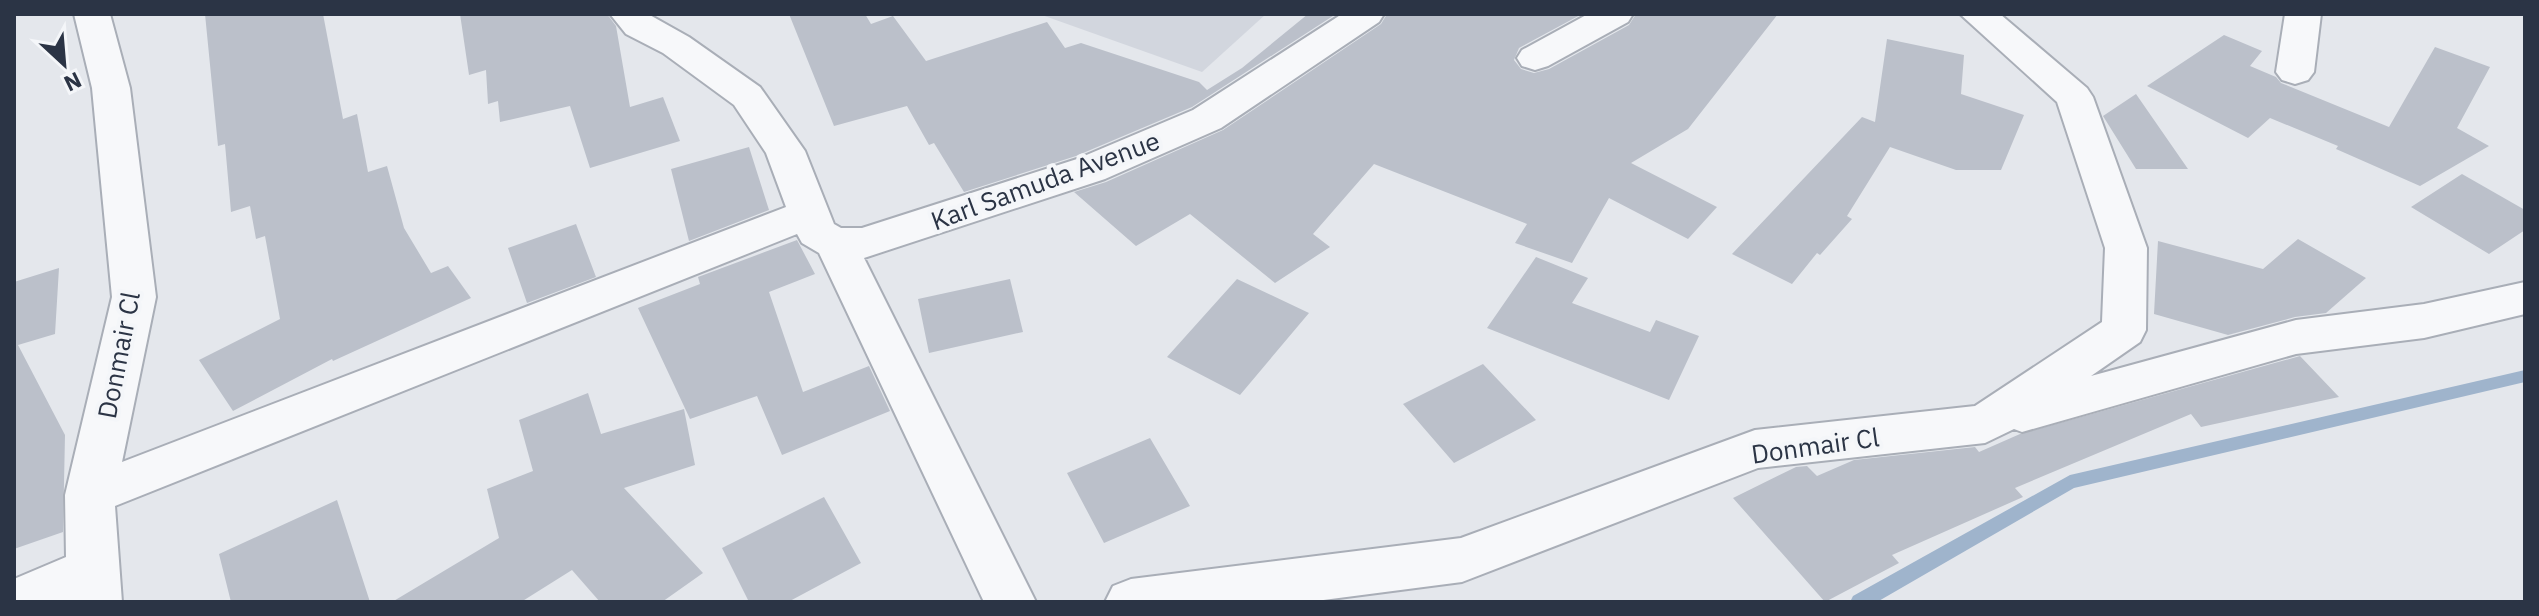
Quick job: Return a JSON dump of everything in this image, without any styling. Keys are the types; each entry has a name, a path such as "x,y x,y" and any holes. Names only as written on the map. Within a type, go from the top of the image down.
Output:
{"street":[{"name":"Donmair Cl","path":"92,14 111,88 134,297 90,495 94,586"},
{"path":"628,14 639,26 676,45 747,96 785,151 1010,602"},
{"name":"Karl Samuda Avenue","path":"90,495 822,229 864,243 1091,169 1207,119 1366,14"},
{"path":"1535,58 1615,14"},
{"name":"Donmair Cl","path":"1131,602 1462,560 1755,449 1985,424 2124,330 2126,248 2074,97 1978,14"},
{"path":"2295,72 2303,14"},
{"path":"1985,424 2296,337 2424,321 2525,298"},
{"path":"15,602 94,586"}],"shaded area":[{"path":"1039,14 1266,14 1202,72"}],"building":[{"path":"205,14 323,14 343,119 357,114 368,172 387,166 404,228 431,273 448,266 471,298 332,359 233,411 199,360 280,319 265,236 256,239 250,206 231,212 225,144 218,146"},
{"path":"460,14 607,14 616,26 630,107 663,97 680,141 590,168 570,106 500,122 498,101 488,104 486,70 469,75"},
{"path":"789,14 865,14 871,24 893,16 926,61 1047,22 1065,48 1081,43 1199,82 1207,90 1242,68 1308,14 1336,14 1192,107 1076,156 964,192 934,143 929,145 907,106 834,126"},
{"path":"1387,14 1582,14 1519,48 1514,60 1521,69 1534,73 1549,69 1629,25 1636,14 1778,14 1688,129 1631,163 1717,207 1688,239 1609,198 1572,263 1515,243 1527,224 1374,164 1313,234 1330,247 1275,283 1190,214 1136,246 1074,192 1106,182 1223,130 1381,24"},
{"path":"2224,35 2262,51 2250,66 2276,77 2281,83 2389,127 2435,47 2490,67 2457,128 2489,146 2420,186 2336,149 2338,146 2270,118 2248,138 2147,86"},
{"path":"1887,39 1964,55 1961,94 2024,115 2001,170 1956,170 1890,147 1847,216 1852,219 1820,255 1817,253 1792,284 1732,254 1862,117 1875,122"},
{"path":"2136,94 2188,169 2136,169 2103,116"},
{"path":"749,147 769,210 689,241 671,169"},
{"path":"2462,174 2525,210 2525,230 2489,254 2411,207"},
{"path":"576,224 596,277 527,303 508,248"},
{"path":"2298,239 2366,278 2326,313 2295,317 2228,335 2154,314 2158,241 2263,269"},
{"path":"797,240 815,274 769,292 803,392 869,366 890,411 782,455 757,396 690,419 638,308 700,284 698,277"},
{"path":"1536,257 1588,278 1572,303 1650,332 1656,320 1699,336 1669,400 1487,328"},
{"path":"59,268 55,334 18,345 65,435 63,532 14,549 14,282"},
{"path":"1010,279 1023,332 929,353 918,299"},
{"path":"1237,279 1309,313 1240,395 1167,357"},
{"path":"2300,356 2339,397 2201,427 2191,414 2015,488 2023,497 1892,555 1899,563 1825,602 1733,498 1796,467 1807,466 1817,476 1854,460 1975,447 1979,452 2020,434"},
{"path":"1483,364 1536,420 1454,463 1403,404"},
{"path":"588,393 601,434 684,409 695,465 624,488 703,573 662,602 600,602 572,570 521,602 392,602 499,538 487,489 533,471 519,420"},
{"path":"1150,438 1190,506 1104,543 1067,473"},
{"path":"824,497 861,563 788,602 749,602 722,548"},
{"path":"337,500 370,602 231,602 219,554"}],"waterway":[{"path":"1860,602 2070,482 2525,376"}]}
